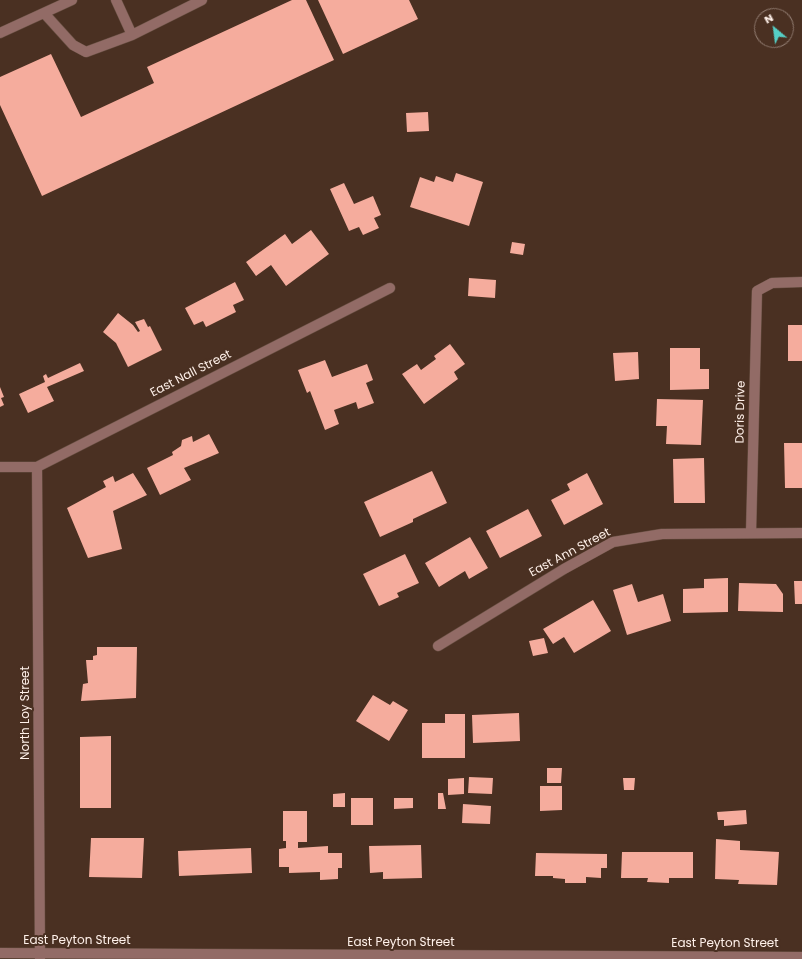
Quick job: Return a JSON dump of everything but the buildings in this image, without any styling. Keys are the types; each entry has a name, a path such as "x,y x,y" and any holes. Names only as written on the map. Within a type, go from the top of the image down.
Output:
{"street":[{"path":"0,33 72,0"},
{"path":"116,0 132,35"},
{"path":"44,13 72,45 86,52 132,35 202,0"},
{"name":"Doris Drive","path":"751,533 757,291 772,283 802,282"},
{"name":"East Nall Street","path":"0,467 37,467 390,288"},
{"name":"North Loy Street","path":"37,467 40,956"},
{"name":"East Ann Street","path":"438,646 564,569 614,542 662,534 802,533"},
{"name":"East Peyton Street","path":"0,953 40,956 802,957"}]}
